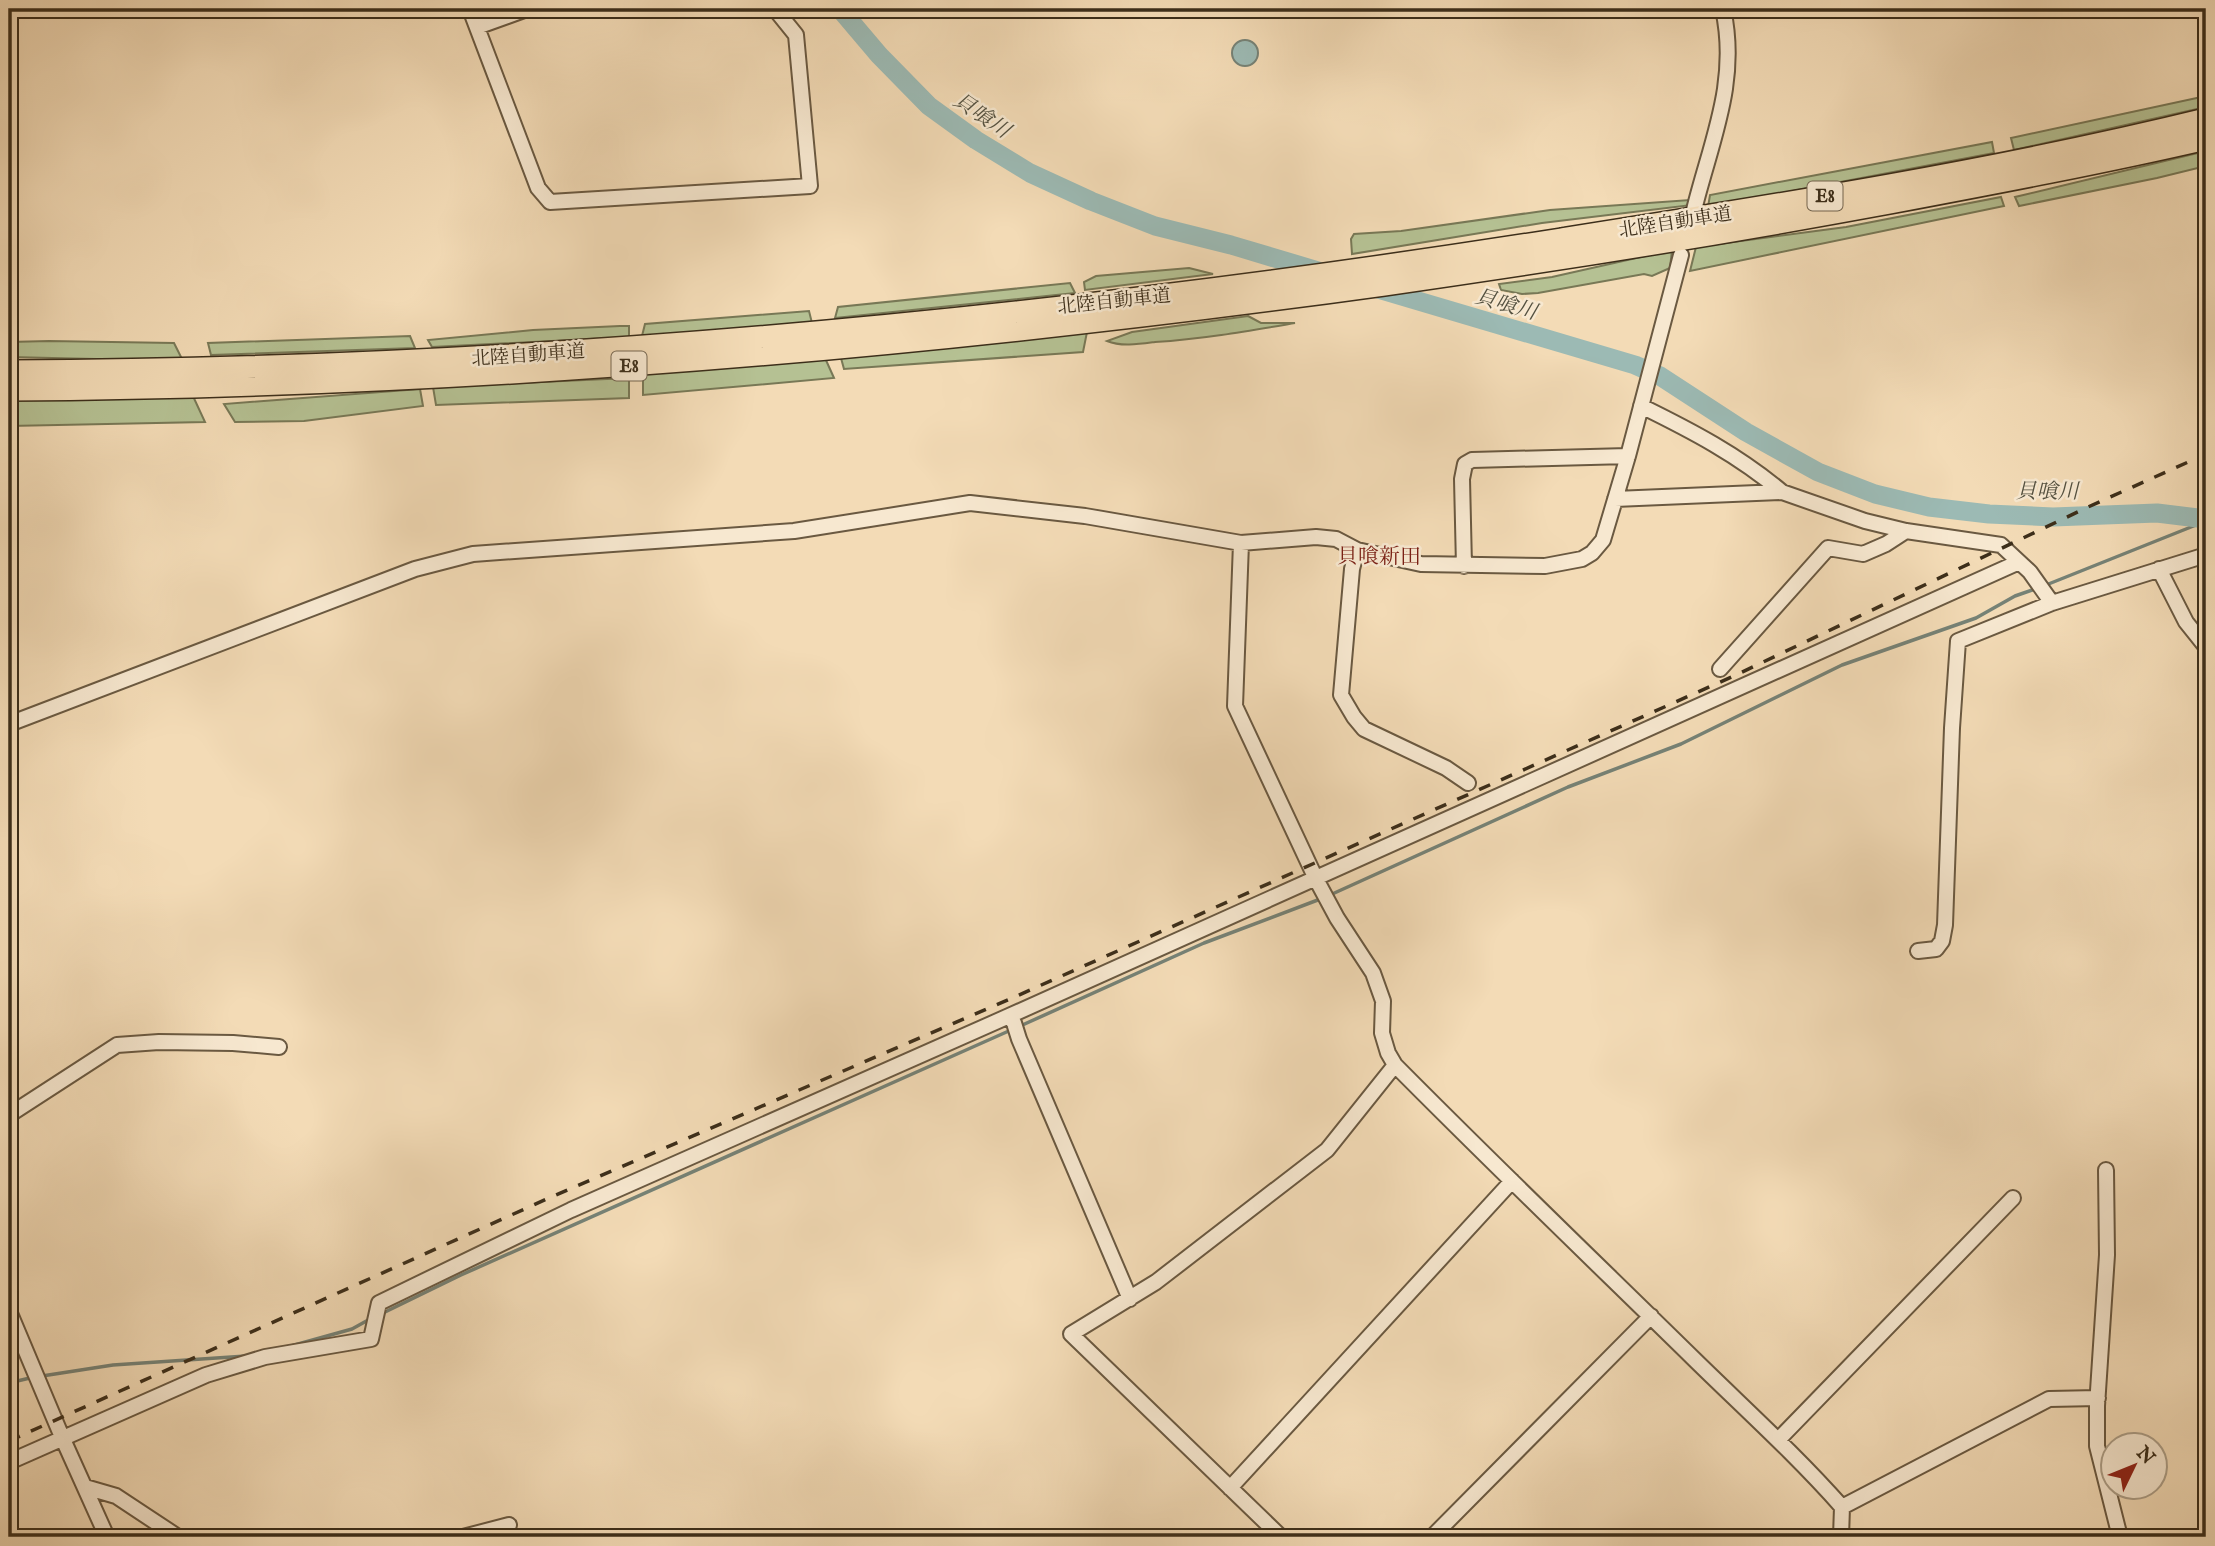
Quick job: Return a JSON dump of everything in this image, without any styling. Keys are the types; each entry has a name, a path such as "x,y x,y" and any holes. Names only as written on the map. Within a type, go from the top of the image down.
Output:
{"highway":[{"name":"北陸自動車道","path":"9,371 322,365 619,348 885,325 1201,290 1441,258 1834,195 2206,119"},
{"name":"北陸自動車道","path":"9,390 352,382 642,365 893,343 1247,304 1482,271 1827,215 2206,139"}],"street":[{"path":"470,9 538,188 550,202 810,186 796,35 775,9"},
{"path":"477,27 527,9"},
{"path":"1693,210 1727,83 1728,57 1723,9"},
{"path":"9,724 415,569 473,554 794,531 970,503 1085,516 1241,543 1315,537 1336,539 1357,550 1421,564 1545,566 1582,559 1592,553 1603,540 1681,255"},
{"path":"1642,404 1703,436 1782,492 1865,521 1906,531 2001,545 2024,567 2050,599"},
{"path":"1464,566 1462,479 1465,464 1472,460 1628,456"},
{"path":"1615,499 1782,492"},
{"path":"1720,669 1828,548 1863,554 1906,531"},
{"path":"1241,543 1235,706 1315,879 1373,973 1383,1001 1382,1033 1395,1065 1778,1440 1842,1507 1841,1537"},
{"path":"1357,550 1352,569 1341,695 1354,718 1364,729 1446,768 1468,783"},
{"path":"1918,951 1936,949 1942,942 1945,925 1958,641 2050,599 2206,555"},
{"path":"9,1462 206,1375 265,1357 371,1339 379,1303 571,1210 1011,1020 1315,879 2024,567"},
{"path":"2159,569 2186,622 2206,647"},
{"path":"1011,1020 1130,1299"},
{"path":"9,1115 117,1045 159,1042 279,1047"},
{"path":"1280,1537 1070,1334 1156,1282 1327,1150 1395,1065"},
{"path":"2106,1170 2107,1255 2097,1446 2120,1537"},
{"path":"1230,1488 1512,1181"},
{"path":"1778,1440 2013,1198"},
{"path":"9,1311 107,1537"},
{"path":"1432,1537 1651,1317"},
{"path":"1842,1507 2049,1399 2098,1398"},
{"path":"85,1487 116,1496 177,1537"},
{"path":"463,1537 509,1525"}],"green space":[{"path":"2206,96 2206,107 2014,150 2011,138"},
{"path":"1992,142 1994,153 1708,207 1710,195"},
{"path":"2206,151 2206,166 2157,178 2019,206 2015,197"},
{"path":"2001,197 2004,206 1690,271 1696,247 1846,227"},
{"path":"1690,200 1692,205 1542,223 1352,254 1351,239 1354,234 1401,231 1550,210"},
{"path":"1672,250 1670,268 1652,276 1644,274 1522,294 1501,290 1499,284 1552,277"},
{"path":"1189,268 1213,274 1085,290 1084,282 1096,276"},
{"path":"1070,283 1075,293 835,318 838,307"},
{"path":"809,311 812,323 642,336 645,324"},
{"path":"1248,316 1261,323 1295,323 1208,337 1137,344 1107,341 1132,332"},
{"path":"629,326 629,337 432,347 428,340 533,330"},
{"path":"1087,332 1083,352 844,369 841,358"},
{"path":"410,336 415,348 211,355 208,343"},
{"path":"9,342 174,343 183,361 9,357"},
{"path":"825,358 834,378 643,395 643,374"},
{"path":"629,378 629,398 436,405 433,387"},
{"path":"420,389 423,406 304,421 235,422 224,404"},
{"path":"192,394 205,422 9,426 9,396"}],"water":[{"path":"1245,40 1254,44 1258,53 1254,62 1245,66 1236,62 1232,53 1236,44"}],"waterway":[{"name":"貝喰川","path":"840,9 879,55 929,106 976,140 1030,173 1155,226 1325,273"},
{"name":"貝喰川","path":"1371,287 1635,365 1660,376 1746,432 1818,472 1875,494 1929,507 1989,514 2053,517 2157,513 2206,519"},
{"path":"2046,585 2206,521"},
{"path":"1330,895 1568,787 1681,744 1842,665 1976,618 2015,596 2035,589"},
{"path":"1018,1027 1204,943 1323,898"},
{"path":"383,1313 461,1275 1011,1030"},
{"path":"291,1346 352,1329 370,1319"},
{"path":"42,1376 113,1365 246,1356"},
{"path":"9,1383 34,1377"}],"railway":[{"path":"9,1441 549,1198 1010,999 1736,675 2088,507 2206,454"}],"district":[{"name":"貝喰新田","path":"1379,556"}]}
